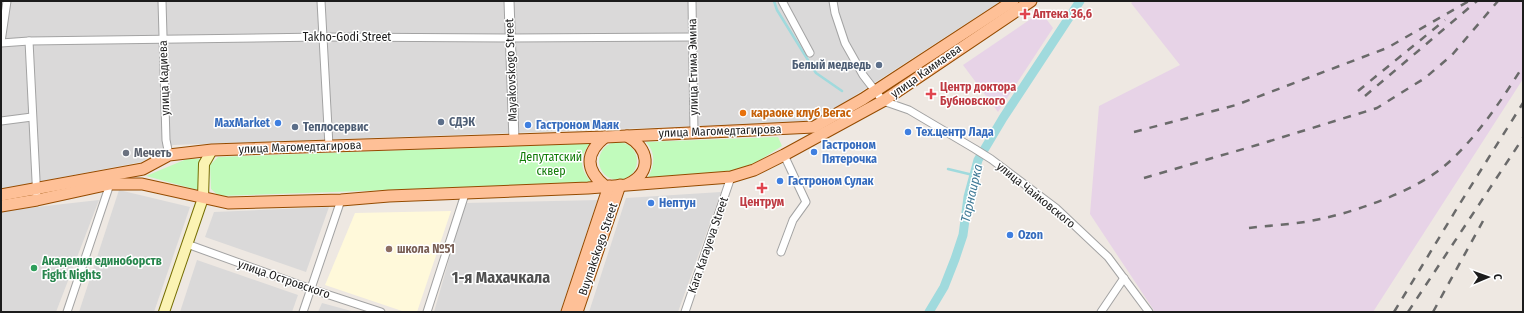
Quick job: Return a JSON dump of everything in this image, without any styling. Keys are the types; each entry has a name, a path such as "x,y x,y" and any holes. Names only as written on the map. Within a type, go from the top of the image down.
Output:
{"main road":[{"name":"улица Каммаева","path":"816,132 1013,1"},
{"name":"улица Каммаева","path":"816,132 883,101 1031,1"},
{"name":"улица Магомедтагирова","path":"627,136 694,132 816,132"},
{"name":"улица Магомедтагирова","path":"1,195 36,195 110,184 142,184 228,203 341,200 389,196 466,194 615,186 731,177 754,170 784,155 816,132"},
{"path":"627,136 636,141 643,150 645,161 643,172 636,180 615,186 596,178 591,168 591,155 596,144 605,137 627,136"},
{"name":"улица Магомедтагирова","path":"1,206 36,195 143,169 169,155 212,150 605,137"},
{"path":"164,312 205,199 204,164 212,150"},
{"name":"Buynakskogo Street","path":"567,312 615,186"},
{"name":"Buynakskogo Street","path":"577,312 615,186"},
{"path":"169,312 189,245"}],"street":[{"path":"1,42 6,1"},
{"name":"улица Кадиева","path":"162,1 166,140 169,155"},
{"path":"321,1 329,146"},
{"name":"Mayakovskogo Street","path":"508,1 514,140"},
{"name":"улица Етима Эмина","path":"692,1 694,132"},
{"path":"782,1 810,53"},
{"path":"833,1 835,13 845,43 863,75 883,101"},
{"name":"Takho-Godi Street","path":"1,42 322,37 692,37"},
{"path":"29,41 36,195"},
{"name":"улица Чайковского","path":"883,101 909,110 975,149 991,159 1056,208 1108,257 1149,312"},
{"path":"1,121 32,117"},
{"path":"782,252 793,220 806,202 784,155"},
{"name":"Kara Karayeva Street","path":"685,312 731,177"},
{"path":"67,312 110,184"},
{"path":"427,312 466,194"},
{"path":"304,312 341,200"},
{"name":"улица Островского","path":"189,245 311,289 381,312"},
{"path":"1101,312 1124,278"}],"shaded area":[{"path":"1,1 1001,1 814,122 173,145 141,162 1,189"},
{"path":"1134,1 1523,1 1523,79 1373,312 1155,312 1090,214 1099,106 1180,65 1131,3"},
{"path":"1041,12 1053,28 998,112 963,65"},
{"path":"119,190 190,207 154,312 79,312"},
{"path":"721,192 678,312 589,312 626,198"},
{"path":"99,200 56,312 1,312 1,211"},
{"path":"600,200 563,312 434,312 465,203"},
{"path":"329,207 306,272 205,237 214,212"},
{"name":"школа №51","path":"451,211 417,312 405,312 325,285 355,213"},
{"path":"197,260 298,295 292,312 180,312"},
{"path":"322,303 355,312 318,312"}],"green space":[{"path":"778,137 782,146 752,165 728,173 647,179 652,169 653,155 646,142"},
{"path":"614,142 622,142 629,145 634,150 637,161 634,172 629,177 622,180 614,180 607,177 602,172 599,165 599,157 602,150 607,145"},
{"name":"Депутатский сквер","path":"590,143 582,158 582,163 585,173 592,183 219,196 211,189 210,165 218,157"},
{"path":"189,158 201,159 198,190 146,176"}],"waterway":[{"path":"774,1 777,10 816,73 842,91"},
{"name":"Тарнаирка","path":"929,312 944,287 963,235 968,197 978,160 1003,118 1080,1"},
{"path":"948,169 973,175"}],"railway":[{"path":"1134,132 1236,105 1387,48 1469,1"},
{"path":"1365,96 1477,1"},
{"path":"1144,178 1377,108 1425,78 1452,55 1498,1"},
{"path":"1358,91 1445,20"},
{"path":"1249,228 1306,222 1354,210 1386,199 1430,176 1453,158 1486,121 1523,66"},
{"path":"1394,312 1523,103"},
{"path":"1408,312 1523,138"},
{"path":"1433,312 1483,221"}],"place":[{"name":"Аптека 36,6","path":"1025,14"},
{"name":"Белый медведь","path":"879,65"},
{"name":"Центр доктора Бубновского","path":"931,94"},
{"name":"караоке клуб Вегас","path":"743,113"},
{"name":"СДЭК","path":"441,122"},
{"name":"MaxMarket","path":"278,123"},
{"name":"Гастроном Маяк","path":"528,125"},
{"name":"Теплосервис","path":"295,127"},
{"name":"Тех.центр Лада","path":"908,132"},
{"name":"Гастроном Пятерочка","path":"814,152"},
{"name":"Мечеть","path":"126,153"},
{"name":"Гастроном Сулак","path":"780,181"},
{"name":"Центрум","path":"762,188"},
{"name":"Нептун","path":"651,203"},
{"name":"Ozon","path":"1010,235"},
{"name":"школа №51","path":"389,249"},
{"name":"Академия единоборств Fight Nights","path":"34,268"}],"district":[{"name":"1-я Махачкала","path":"501,277"}]}
